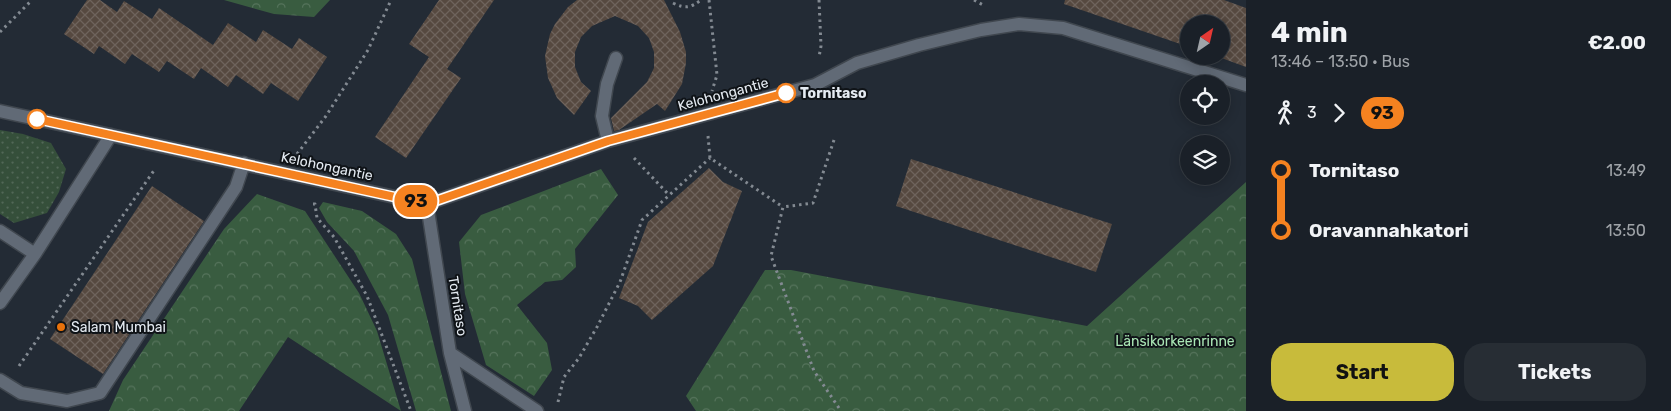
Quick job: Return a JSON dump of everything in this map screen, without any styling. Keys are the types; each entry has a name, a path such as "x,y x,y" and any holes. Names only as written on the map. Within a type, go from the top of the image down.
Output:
{"street":[{"name":"Kelohongantie","path":"0,111 427,204 608,141 815,85 857,64 918,45 981,30 1019,24 1063,28 1246,85"},
{"path":"608,141 602,116 607,84 616,58"},
{"path":"0,303 35,254 111,134"},
{"path":"4,382 21,393 66,401 100,393 236,187 244,163"},
{"name":"Tornitaso","path":"427,204 450,353 465,411"},
{"path":"0,231 35,254"},
{"path":"450,353 536,411"}],"path":[{"path":"0,32 32,0"},
{"path":"305,158 296,156 326,116 368,50 391,0"},
{"path":"672,3 683,8 692,7 701,0"},
{"path":"705,114 717,75 709,0"},
{"path":"815,85 821,46 818,0"},
{"path":"625,136 634,158 669,196"},
{"path":"556,411 564,378 579,358 620,282 642,220 710,158 783,207 813,203 834,140"},
{"path":"4,382 155,169 161,145"},
{"path":"155,169 164,171"},
{"path":"306,202 315,204 317,218 334,237 367,296 411,411"},
{"path":"783,207 771,256 814,371 841,411"}],"green space":[{"path":"224,0 330,0 314,17 274,14"},
{"path":"0,130 23,134 51,143 66,169 59,192 47,213 14,223 0,214"},
{"path":"601,169 618,195 575,249 576,267 562,280 545,282 517,305 547,343 552,370 534,396 486,365 465,294 459,242 481,215"},
{"name":"Länsikorkeenrinne","path":"1246,182 1246,411 696,411 686,396 765,270 791,270 1087,326"},
{"path":"257,194 305,211 359,293 377,331 401,411 288,337 239,411 109,411 123,380 224,229"},
{"path":"323,202 362,211 396,234 412,259 451,411 416,411 388,315 354,251 327,222 319,208"}],"building":[{"path":"87,0 100,0 117,12 124,1 152,19 159,8 213,45 228,23 256,42 263,30 292,49 299,38 327,57 298,101 271,83 263,94 236,75 228,87 201,68 194,79 167,61 159,72 132,54 125,64 99,46 94,54 64,34"},
{"path":"439,0 494,0 447,69 461,78 406,158 375,137 429,57 409,44"},
{"path":"577,0 664,0 680,32 686,52 682,84 665,111 657,104 619,130 614,131 611,118 647,82 654,68 654,52 649,38 638,26 615,16 592,26 581,37 575,52 575,67 581,82 591,91 574,115 557,98 548,78 545,56 550,34 555,24 568,7"},
{"path":"1065,0 1224,0 1246,8 1246,67 1230,61 1230,15 1180,15 1180,44 1064,4"},
{"path":"911,159 1112,224 1096,272 896,206"},
{"path":"709,168 723,182 742,191 713,266 652,320 638,306 619,298 648,222"},
{"path":"152,186 204,221 103,374 50,339"}],"bus line":[{"name":"93","path":"37,119 427,204 608,141 786,93"}],"place":[{"name":"Tornitaso","path":"786,93"},
{"name":"Salam Mumbai","path":"61,327"}]}
